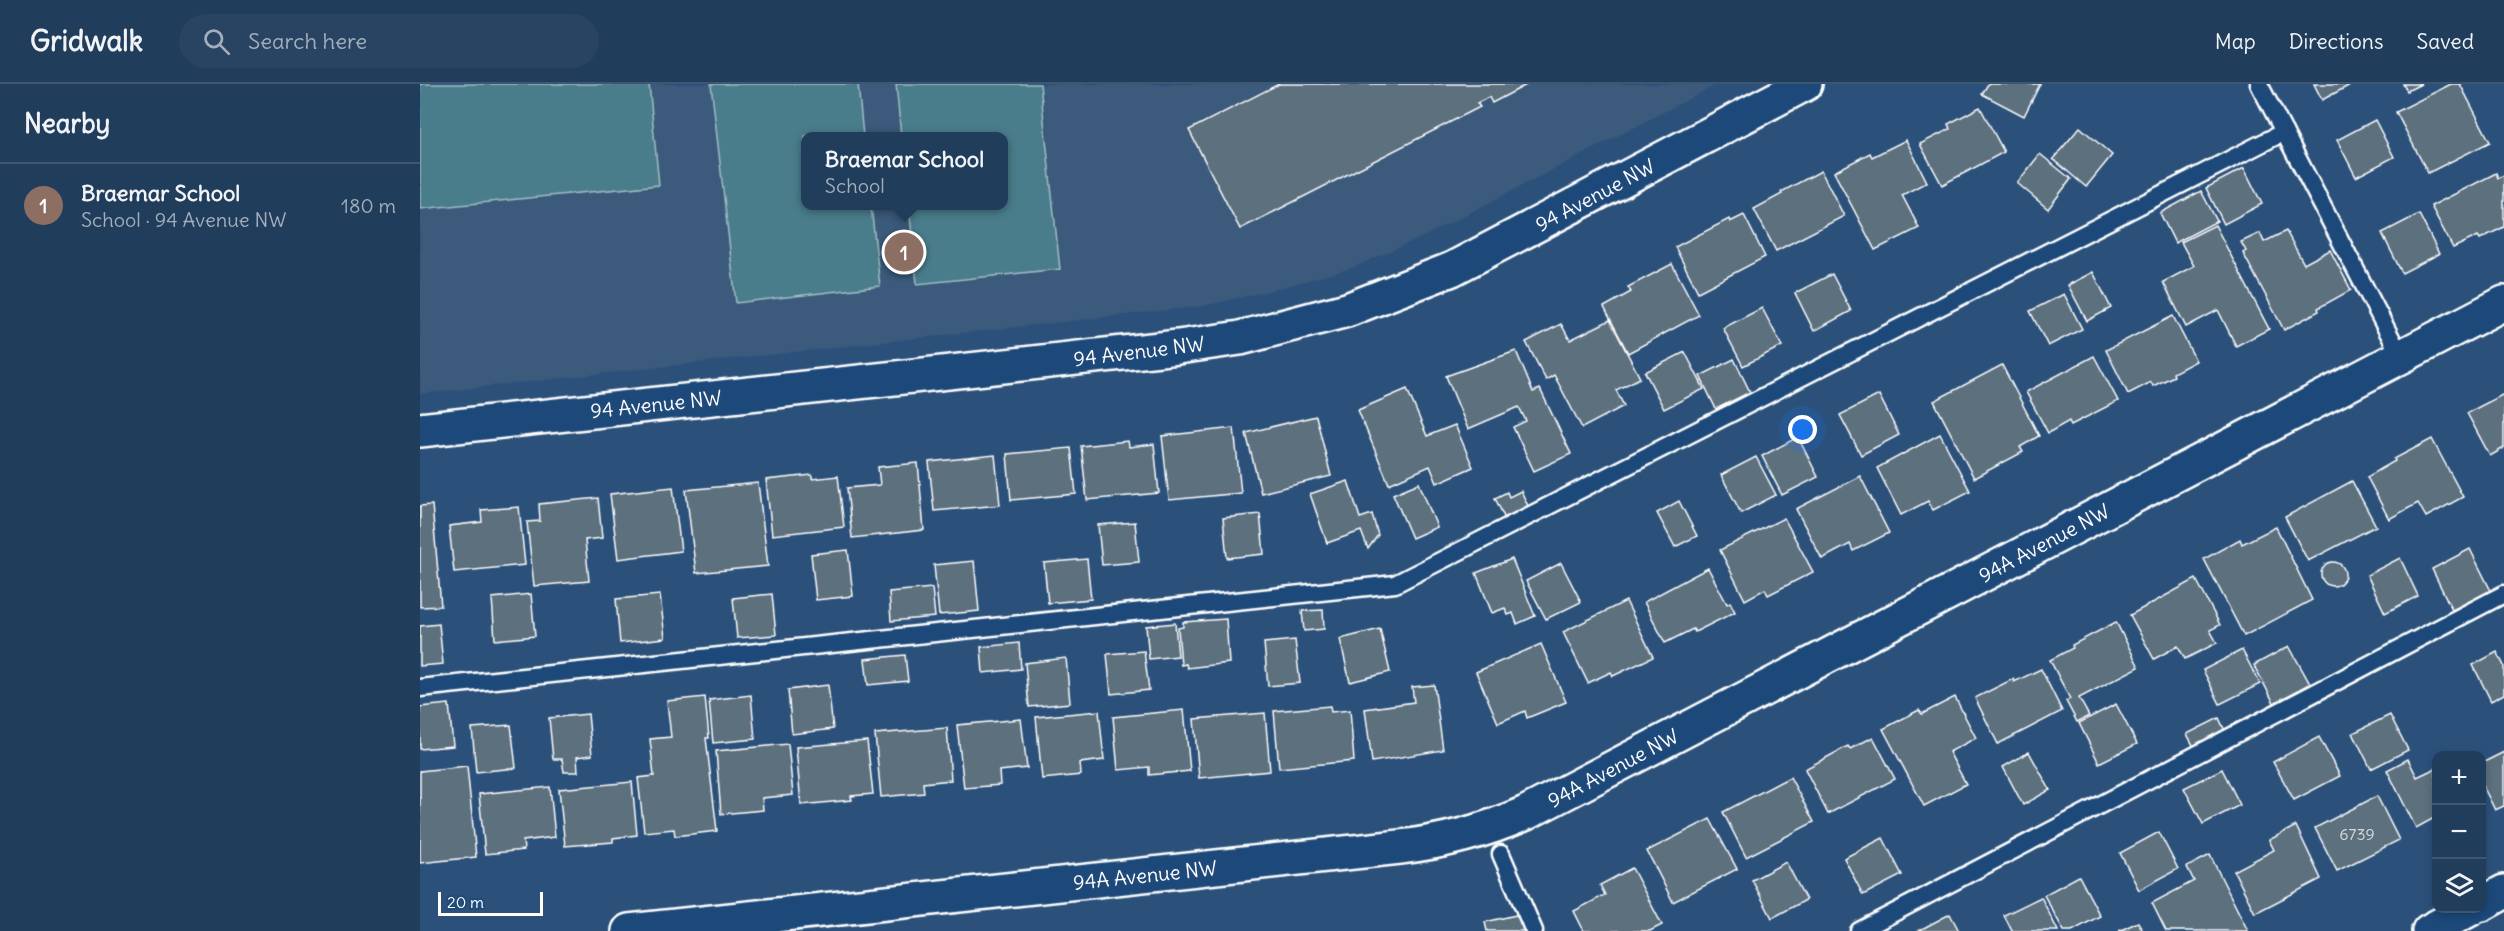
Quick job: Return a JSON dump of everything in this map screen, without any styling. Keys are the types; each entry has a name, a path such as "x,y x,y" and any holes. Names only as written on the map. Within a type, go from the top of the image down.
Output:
{"street":[{"name":"94 Avenue NW","path":"420,430 1178,347 1240,338 1282,328 1347,310 1452,269 1805,84"},
{"name":"94A Avenue NW","path":"629,931 1400,848 1446,840 1484,830 1526,813 2504,303"},
{"path":"2486,901 2504,892"},
{"path":"2429,931 2464,913"}],"lane":[{"path":"2259,84 2401,357"},
{"path":"420,688 1395,584 2284,132"},
{"path":"1859,931 2504,594"},
{"path":"1501,854 1534,931"}],"shaded area":[{"path":"420,84 1718,84 1425,236 1352,268 1204,306 420,394"}],"green space":[{"path":"420,84 649,84 659,185 420,209"},
{"path":"711,84 858,84 863,132 801,132 801,210 871,210 880,286 736,303"},
{"path":"896,84 1040,84 1060,269 917,284 909,210 1008,210 1008,132 901,132"}],"building":[{"path":"1279,84 1528,84 1492,103 1489,97 1477,103 1480,107 1240,229 1189,130"},
{"path":"1988,84 2040,84 2024,116 1982,94"},
{"path":"2314,84 2352,84 2322,100"},
{"path":"2403,84 2421,84 2407,91"},
{"path":"2451,84 2460,84 2490,142 2428,173 2396,112"},
{"path":"1980,107 2004,152 1942,185 1920,144 1950,129 1948,124"},
{"path":"2375,120 2394,157 2356,177 2337,140"},
{"path":"2080,127 2112,155 2086,187 2053,159"},
{"path":"1906,140 1927,182 1902,195 1919,228 1875,250 1834,172 1870,153 1872,157"},
{"path":"2040,154 2071,179 2048,209 2017,183"},
{"path":"2244,168 2262,204 2224,224 2206,188"},
{"path":"1821,171 1844,216 1776,251 1754,209"},
{"path":"2496,173 2498,178 2504,175 2504,227 2480,239 2478,236 2453,248 2431,206"},
{"path":"2201,191 2217,221 2175,243 2160,213"},
{"path":"2419,214 2439,254 2402,273 2382,233"},
{"path":"1744,215 1765,257 1698,292 1675,247 1729,219 1730,222"},
{"path":"2215,225 2269,329 2236,346 2218,310 2186,327 2163,282 2194,266 2181,242"},
{"path":"2286,231 2304,264 2330,250 2351,290 2284,330 2243,253 2246,251 2241,242 2260,233 2264,242"},
{"path":"1672,264 1699,315 1628,353 1604,307 1631,292 1628,287"},
{"path":"2093,272 2111,308 2087,321 2068,285"},
{"path":"1832,274 1851,311 1814,331 1795,293"},
{"path":"2064,294 2082,329 2048,346 2030,311"},
{"path":"1762,308 1782,346 1743,366 1723,328"},
{"path":"2173,316 2196,361 2173,373 2174,376 2153,386 2151,382 2128,394 2106,350"},
{"path":"1610,320 1640,378 1616,390 1624,406 1582,428 1554,375 1546,380 1526,342 1561,324 1570,340"},
{"path":"1516,351 1533,392 1540,389 1571,454 1534,471 1513,427 1526,421 1519,407 1468,429 1446,376"},
{"path":"1685,352 1704,389 1664,409 1645,372"},
{"path":"2094,356 2118,401 2071,425 2069,421 2048,433 2026,392"},
{"path":"1734,359 1750,392 1716,409 1700,376"},
{"path":"2002,365 2039,436 2020,447 2023,452 1974,478 1934,401"},
{"path":"1407,389 1427,436 1455,425 1473,467 1437,483 1430,466 1389,484 1358,410"},
{"path":"2504,394 2504,448 2490,456 2467,413"},
{"path":"1879,395 1899,435 1861,455 1840,415"},
{"path":"1316,416 1331,476 1261,493 1246,433"},
{"path":"1234,428 1241,493 1169,500 1162,436"},
{"path":"1940,434 1970,491 1933,510 1928,501 1901,515 1877,468"},
{"path":"1798,437 1818,477 1782,495 1762,456"},
{"path":"2432,439 2463,497 2426,517 2418,503 2389,519 2367,477 2395,461 2394,459"},
{"path":"1128,441 1129,447 1154,444 1159,493 1087,500 1081,446"},
{"path":"1071,448 1076,494 1011,500 1007,454"},
{"path":"995,455 1000,505 934,511 929,462"},
{"path":"1756,457 1776,495 1741,513 1721,475"},
{"path":"918,463 924,530 852,538 847,488 880,485 878,467"},
{"path":"812,475 812,479 838,476 844,527 772,535 766,480"},
{"path":"1860,476 1889,533 1853,551 1850,544 1822,559 1796,509"},
{"path":"1348,481 1360,518 1372,514 1378,535 1368,549 1361,531 1327,543 1310,494"},
{"path":"2352,481 2376,526 2308,561 2285,517"},
{"path":"758,483 768,566 696,573 686,490"},
{"path":"1419,483 1437,527 1412,538 1393,494"},
{"path":"673,487 681,551 618,559 610,494"},
{"path":"1521,491 1529,508 1505,519 1495,498 1507,492 1509,497"},
{"path":"598,498 602,538 585,540 589,581 534,586 527,522 540,521 539,504"},
{"path":"1679,501 1697,536 1675,547 1657,513"},
{"path":"432,505 441,606 420,607 420,506"},
{"path":"519,507 525,565 454,572 449,526 482,522 481,510"},
{"path":"1260,514 1264,554 1227,558 1223,518"},
{"path":"1784,518 1813,572 1768,595 1765,589 1745,600 1720,550"},
{"path":"1135,522 1139,562 1102,565 1098,525"},
{"path":"2276,527 2312,600 2244,636 2204,559 2240,539 2242,544"},
{"path":"2470,549 2491,591 2452,610 2432,569"},
{"path":"848,550 853,596 816,600 811,554"},
{"path":"2400,558 2418,596 2385,613 2367,575"},
{"path":"1087,559 1091,599 1048,603 1044,563"},
{"path":"1512,559 1535,616 1517,624 1513,613 1508,615 1505,608 1492,613 1476,573"},
{"path":"974,561 979,611 939,615 934,565"},
{"path":"2333,562 2342,565 2345,574 2342,583 2333,586 2324,583 2321,574 2324,565"},
{"path":"1561,563 1581,602 1546,619 1526,581"},
{"path":"1708,568 1727,604 1730,602 1735,612 1695,632 1693,629 1665,643 1644,602"},
{"path":"2196,579 2220,625 2210,630 2217,643 2185,659 2178,646 2154,659 2130,615"},
{"path":"932,588 935,617 891,621 889,592"},
{"path":"531,594 535,636 495,640 492,598"},
{"path":"772,594 776,635 737,638 733,598"},
{"path":"660,595 665,638 620,643 616,599"},
{"path":"1626,601 1653,657 1613,676 1611,672 1588,683 1563,632"},
{"path":"1323,610 1324,629 1304,631 1302,611"},
{"path":"1226,619 1229,663 1187,668 1186,664 1181,665 1178,628 1183,627 1183,622"},
{"path":"2116,622 2139,667 2079,698 2089,716 2077,722 2066,701 2070,699 2050,660 2073,648 2072,645"},
{"path":"1175,623 1178,656 1149,659 1146,626"},
{"path":"439,624 443,664 420,666 420,626"},
{"path":"1380,629 1390,672 1350,682 1340,639"},
{"path":"1295,640 1300,683 1268,686 1264,643"},
{"path":"1019,643 1021,669 983,673 981,647"},
{"path":"1541,644 1566,702 1527,718 1525,711 1498,723 1476,672"},
{"path":"2289,646 2310,684 2274,703 2254,665"},
{"path":"2242,650 2260,684 2220,704 2203,670"},
{"path":"1144,651 1149,690 1111,694 1107,654"},
{"path":"2497,652 2504,666 2504,694 2491,701 2473,665"},
{"path":"905,655 908,681 868,685 865,659"},
{"path":"1066,658 1070,703 1029,707 1025,663"},
{"path":"2041,669 2062,711 1998,744 1975,698 2013,679 2014,682"},
{"path":"828,685 833,729 792,734 788,690"},
{"path":"1434,685 1443,750 1372,762 1365,709 1414,702 1412,687"},
{"path":"751,695 755,739 713,743 709,700"},
{"path":"705,697 709,738 706,738 717,831 675,836 674,829 644,832 638,778 654,776 650,739 671,737 667,701"},
{"path":"1955,697 1976,738 1949,752 1966,784 1924,806 1883,729 1919,710 1922,714"},
{"path":"449,704 453,746 420,749 420,707"},
{"path":"2116,704 2137,744 2099,763 2079,723"},
{"path":"1330,706 1331,712 1350,710 1354,761 1279,768 1274,711"},
{"path":"1184,710 1190,771 1149,775 1149,767 1118,770 1113,717"},
{"path":"1099,711 1104,760 1080,763 1081,775 1042,779 1036,717"},
{"path":"1265,713 1270,771 1199,778 1194,719"},
{"path":"588,714 592,755 577,757 578,772 564,772 562,759 553,759 549,718"},
{"path":"2390,715 2408,750 2371,769 2353,733"},
{"path":"2219,718 2225,731 2194,747 2187,734"},
{"path":"1021,719 1027,768 999,771 1000,785 964,788 957,725"},
{"path":"511,725 516,768 476,772 472,728"},
{"path":"947,728 951,780 923,783 924,793 881,797 875,734"},
{"path":"1873,737 1895,779 1828,814 1805,769 1848,746 1850,749"},
{"path":"2319,737 2340,776 2294,800 2273,762"},
{"path":"867,741 873,794 851,796 852,800 801,805 796,747"},
{"path":"788,744 793,795 762,798 763,810 721,814 716,751"},
{"path":"2029,752 2050,790 2023,805 2003,767"},
{"path":"2504,752 2504,806 2495,810 2486,792 2486,761"},
{"path":"2408,759 2417,777 2432,770 2432,819 2416,828 2387,770"},
{"path":"467,766 476,857 420,863 420,771"},
{"path":"2222,769 2240,805 2203,824 2184,788"},
{"path":"1790,777 1814,822 1746,857 1723,812"},
{"path":"632,782 637,835 613,838 613,842 565,846 559,789"},
{"path":"550,787 555,837 523,841 524,850 485,854 479,794"},
{"path":"2377,796 2399,840 2337,871 2315,828"},
{"path":"1710,819 1737,869 1673,902 1647,851"},
{"path":"2296,826 2321,879 2255,913 2234,871 2274,850 2269,840"},
{"path":"2159,832 2178,869 2139,890 2120,853"},
{"path":"1883,838 1902,875 1863,895 1844,858"},
{"path":"2210,855 2248,931 2166,931 2152,903 2194,881 2187,867"},
{"path":"1786,862 1806,900 1772,918 1752,880"},
{"path":"1632,868 1662,925 1650,931 1584,931 1574,911 1605,895 1600,885"},
{"path":"2079,876 2100,916 2072,931 2064,931 2044,895"},
{"path":"2041,897 2058,931 2012,931 2004,915"},
{"path":"1525,913 1529,931 1487,931 1485,922"},
{"path":"1950,914 1959,931 1918,931"},
{"path":"2138,922 2143,931 2119,931"}],"place":[{"name":"Braemar School","path":"904,252"}]}
